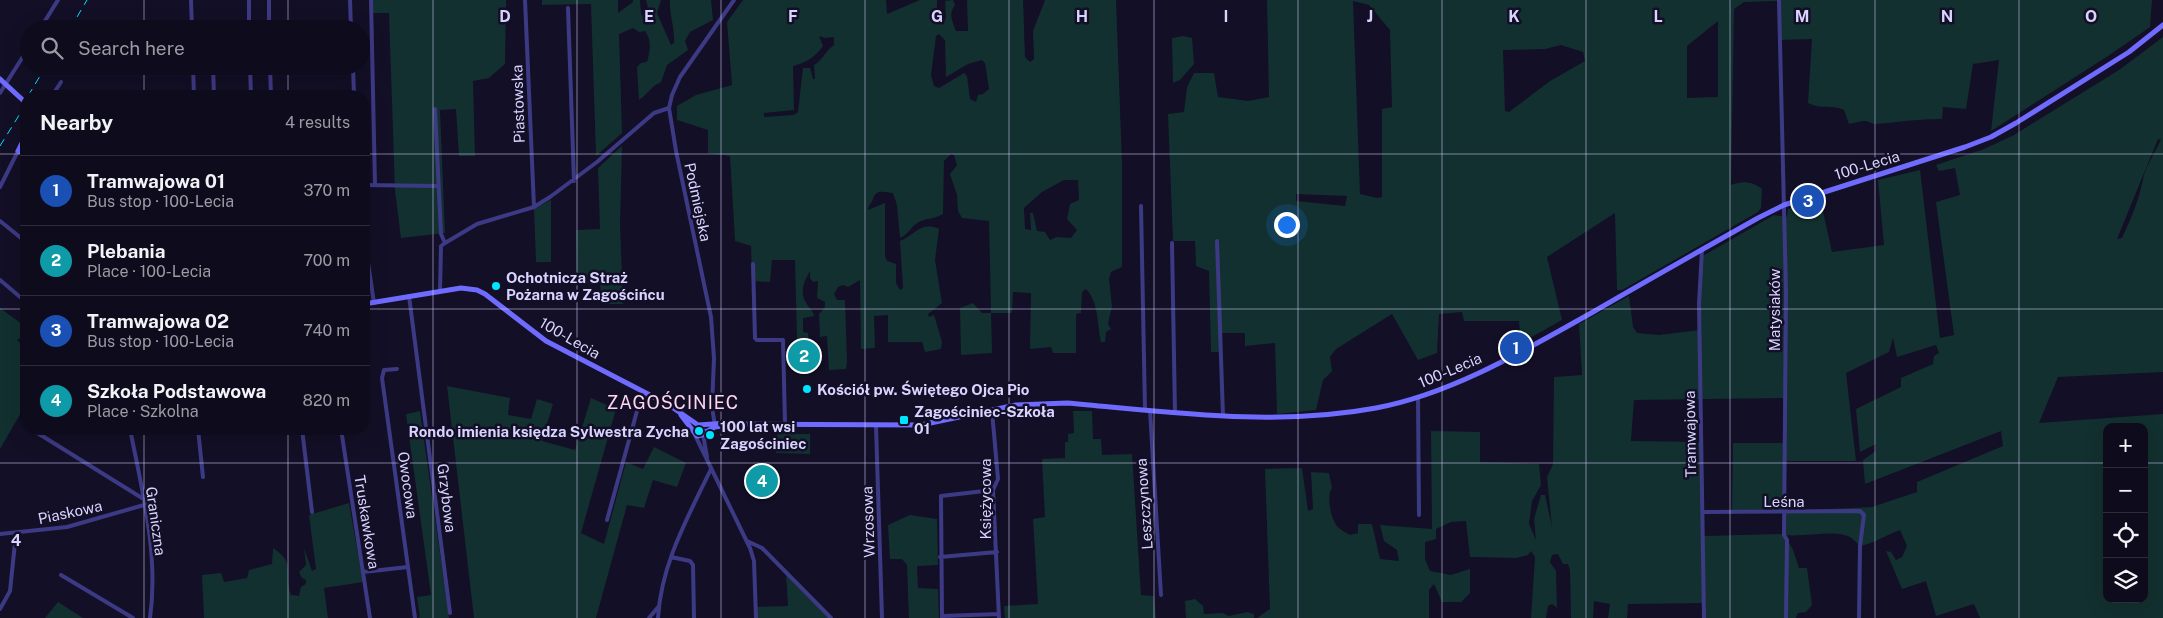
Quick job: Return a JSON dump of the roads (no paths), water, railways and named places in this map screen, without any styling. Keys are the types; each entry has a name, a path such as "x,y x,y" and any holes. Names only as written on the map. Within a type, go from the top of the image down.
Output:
{"street":[{"path":"46,20 58,0"},
{"path":"191,0 192,20"},
{"path":"249,0 249,20"},
{"path":"269,0 269,20"},
{"path":"350,0 351,20"},
{"path":"371,0 375,185"},
{"name":"Piastowska","path":"525,0 534,207"},
{"name":"Podmiejska","path":"715,425 712,407 714,358 711,317 676,152 669,108 672,95 680,77 734,0"},
{"name":"Matysiaków","path":"1779,1 1786,292 1786,618"},
{"path":"568,8 574,181"},
{"name":"100-Lecia","path":"370,303 468,288 485,294 546,340 645,393 700,426 734,424 876,426 933,424 1028,404 1058,403 1262,418 1323,415 1377,408 1418,397 1470,376 1519,352 1784,206 1966,147 1991,137 2129,52 2163,25"},
{"path":"0,93 20,62"},
{"path":"193,75 194,90"},
{"path":"213,75 214,90"},
{"path":"250,75 251,90"},
{"path":"270,75 271,90"},
{"path":"353,75 354,90"},
{"path":"0,79 20,98"},
{"path":"56,90 61,82"},
{"path":"440,291 441,246 477,224 534,207 574,181 654,113 669,108"},
{"path":"435,109 441,234 445,243"},
{"path":"0,187 18,151"},
{"path":"370,185 438,186"},
{"name":"Leszczynowa","path":"1141,206 1147,410 1161,595"},
{"path":"0,220 20,237"},
{"path":"1217,241 1223,416"},
{"path":"1172,243 1176,413"},
{"name":"Tramwajowa","path":"1702,250 1699,304 1704,618"},
{"path":"753,264 755,338 757,340 783,340 785,424"},
{"path":"370,276 374,303"},
{"path":"0,280 20,297"},
{"name":"Grzybowa","path":"409,296 450,613"},
{"name":"Owocowa","path":"397,369 384,370 382,378 414,618"},
{"path":"607,520 637,411 645,393"},
{"path":"1418,397 1419,515"},
{"name":"100-Lecia","path":"677,411 694,433"},
{"name":"Księżycowa","path":"992,411 998,479 993,490 999,616"},
{"path":"694,433 700,436 715,425"},
{"path":"708,462 700,426 694,428 694,433 711,469 747,541 754,561 756,618"},
{"name":"Wrzosowa","path":"876,426 882,618"},
{"path":"41,435 142,498"},
{"name":"Graniczna","path":"131,435 151,549 152,590 150,618"},
{"path":"199,435 204,477"},
{"path":"303,435 312,512"},
{"name":"Truskawkowa","path":"342,435 370,618"},
{"path":"658,618 659,606 671,557 688,512 711,469"},
{"path":"993,490 941,496 940,557 942,617 999,616"},
{"name":"Piaskowa","path":"0,534 67,527 144,505"},
{"name":"Leśna","path":"1703,512 1860,511 1864,515 1860,546 1859,618"},
{"path":"0,609 10,591 16,533"},
{"path":"747,541 762,548 831,618"},
{"path":"940,557 997,552"},
{"path":"671,557 690,561 693,565 694,618"},
{"path":"363,572 408,567"},
{"path":"61,575 133,618"},
{"path":"649,618 659,606"}],"railway":[{"path":"75,20 87,0"},
{"path":"32,90 41,75"},
{"path":"0,146 20,114"}],"place":[{"name":"Tramwajowa 02","path":"1808,201"},
{"name":"Ochotnicza Straż Pożarna w Zagościńcu","path":"496,286"},
{"name":"Tramwajowa 01","path":"1516,348"},
{"name":"Plebania","path":"804,356"},
{"name":"Kościół pw. Świętego Ojca Pio","path":"807,389"},
{"name":"Zagościniec-Szkoła 01","path":"904,420"},
{"name":"Rondo imienia księdza Sylwestra Zycha","path":"699,431"},
{"name":"100 lat wsi Zagościniec","path":"710,435"},
{"name":"Szkoła Podstawowa","path":"762,481"}],"district":[{"name":"ZAGOŚCINIEC","path":"673,402"}]}
